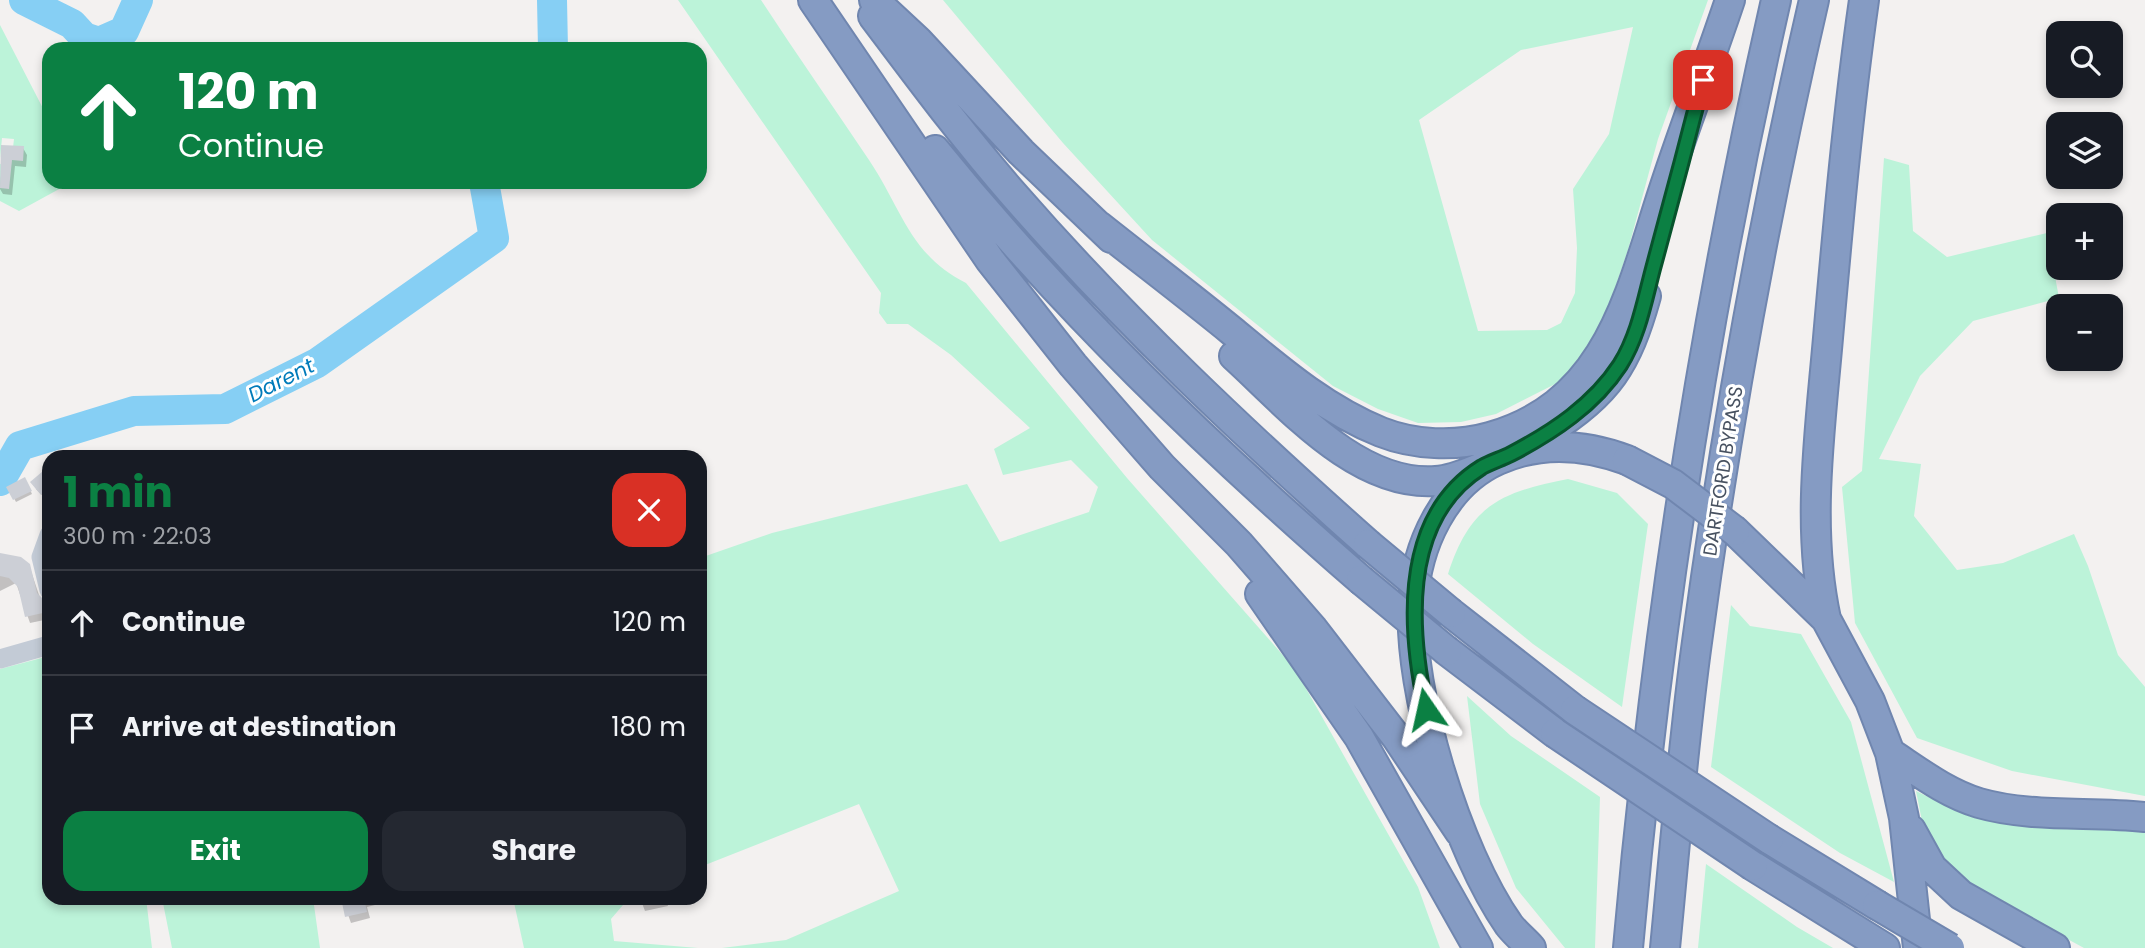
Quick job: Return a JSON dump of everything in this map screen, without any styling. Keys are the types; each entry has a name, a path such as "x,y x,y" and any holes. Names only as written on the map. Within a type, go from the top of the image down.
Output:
{"highway":[{"path":"814,0 990,260 1073,365 1162,467 1276,615 1334,698 1391,790 1478,948"},
{"path":"814,0 984,211 1053,287 1191,429 1361,580 1447,651 1555,733 1753,866 1878,944"},
{"path":"861,0 964,135 1088,276 1217,407 1368,544 1575,710 1769,839 1950,948"},
{"path":"874,0 918,41 1021,152 1235,357 1359,463 1387,475 1423,481 1453,478 1513,453 1581,410 1603,389 1626,354 1640,316 1703,80"},
{"path":"1099,226 1319,399 1395,437 1453,443 1484,439 1521,426 1552,410 1579,384 1604,351 1629,295 1730,0"},
{"name":"DARTFORD BYPASS","path":"1628,948 1650,723 1692,427 1717,276 1776,0"},
{"name":"DARTFORD BYPASS","path":"1665,948 1697,643 1728,430 1753,287 1814,0"},
{"path":"1864,0 1843,180 1822,404 1815,554 1826,618 1870,701 1891,753 1904,818 1918,948"},
{"path":"1513,453 1573,446 1627,460 1673,484 1735,531 1826,618"},
{"path":"1162,467 1239,544 1313,629 1397,738 1461,832 1514,938 1531,948"},
{"path":"1461,832 1437,759 1421,687 1413,604 1419,563 1439,514 1464,481 1482,467"},
{"path":"1891,753 1931,781 1979,803 2016,809 2145,817"},
{"path":"1904,818 1932,868 1961,895 2055,948"}],"street":[{"path":"0,659 42,647"}],"green space":[{"path":"678,0 761,0 869,160 919,244 931,258 966,283 1127,478 1295,669 1418,887 1440,948 722,948 786,940 899,891 859,804 707,864 707,556 772,533 967,484 1000,542 1089,512 1098,487 1071,460 1003,475 994,449 1030,428 951,355 908,324 887,324 879,313 881,293"},
{"path":"943,0 1708,0 1658,139 1628,250 1607,312 1569,377 1496,414 1461,422 1418,423 1378,409 1333,386 1152,240 1063,143","holes":["1633,27 1609,134 1573,189 1577,248 1575,293 1561,323 1547,330 1478,331 1419,120 1521,50"]},
{"path":"0,25 42,106 42,189 59,189 19,211 0,201 0,164 11,165 14,139 2,138 0,159"},
{"path":"1884,158 1909,165 1913,231 1947,257 2046,233 2046,280 2056,280 2058,294 2046,294 2046,301 1973,321 1920,376 1879,459 1921,464 1914,516 1957,570 2003,563 2074,534 2088,566 2118,655 2145,687 2145,796 2012,771 1917,738 1855,623 1842,487 1862,471"},
{"path":"1568,479 1617,493 1648,524 1622,707 1533,644 1448,574 1467,532 1491,506 1524,490"},
{"path":"1731,605 1750,626 1801,634 1851,722 1894,882 1840,853 1711,767"},
{"path":"42,658 42,905 147,905 152,948 0,948 0,669"},
{"path":"1467,696 1511,736 1600,797 1595,948 1565,948 1516,888 1480,804"},
{"path":"1916,791 1953,809 1987,820 2145,828 2145,948 2084,948 1964,883 1926,841"},
{"path":"1706,864 1797,927 1833,948 1698,948"},
{"path":"163,905 314,905 320,948 172,948"},
{"path":"515,905 623,905 611,919 614,941 698,948 524,948"}],"building":[{"path":"1,145 24,146 23,161 12,160 9,189 0,188"},
{"path":"42,472 42,494 41,495 30,482"},
{"path":"25,477 32,491 13,500 6,487"},
{"path":"0,553 21,557 30,564 37,593 42,598 42,613 25,617 18,587 9,578 0,576"},
{"path":"342,905 366,905 367,912 345,917"}],"waterway":[{"name":"Darent","path":"24,0 72,24 84,37 99,42 124,31 138,0"},
{"name":"Darent","path":"552,0 553,42"},
{"name":"Darent","path":"0,481 20,446 134,411 225,409 317,363 494,238 485,189"}],"route":[{"path":"1426,709 1416,657 1413,604 1419,563 1433,527 1447,501 1464,481 1482,467 1513,453 1581,410 1603,389 1622,362 1640,316 1703,80"}]}
